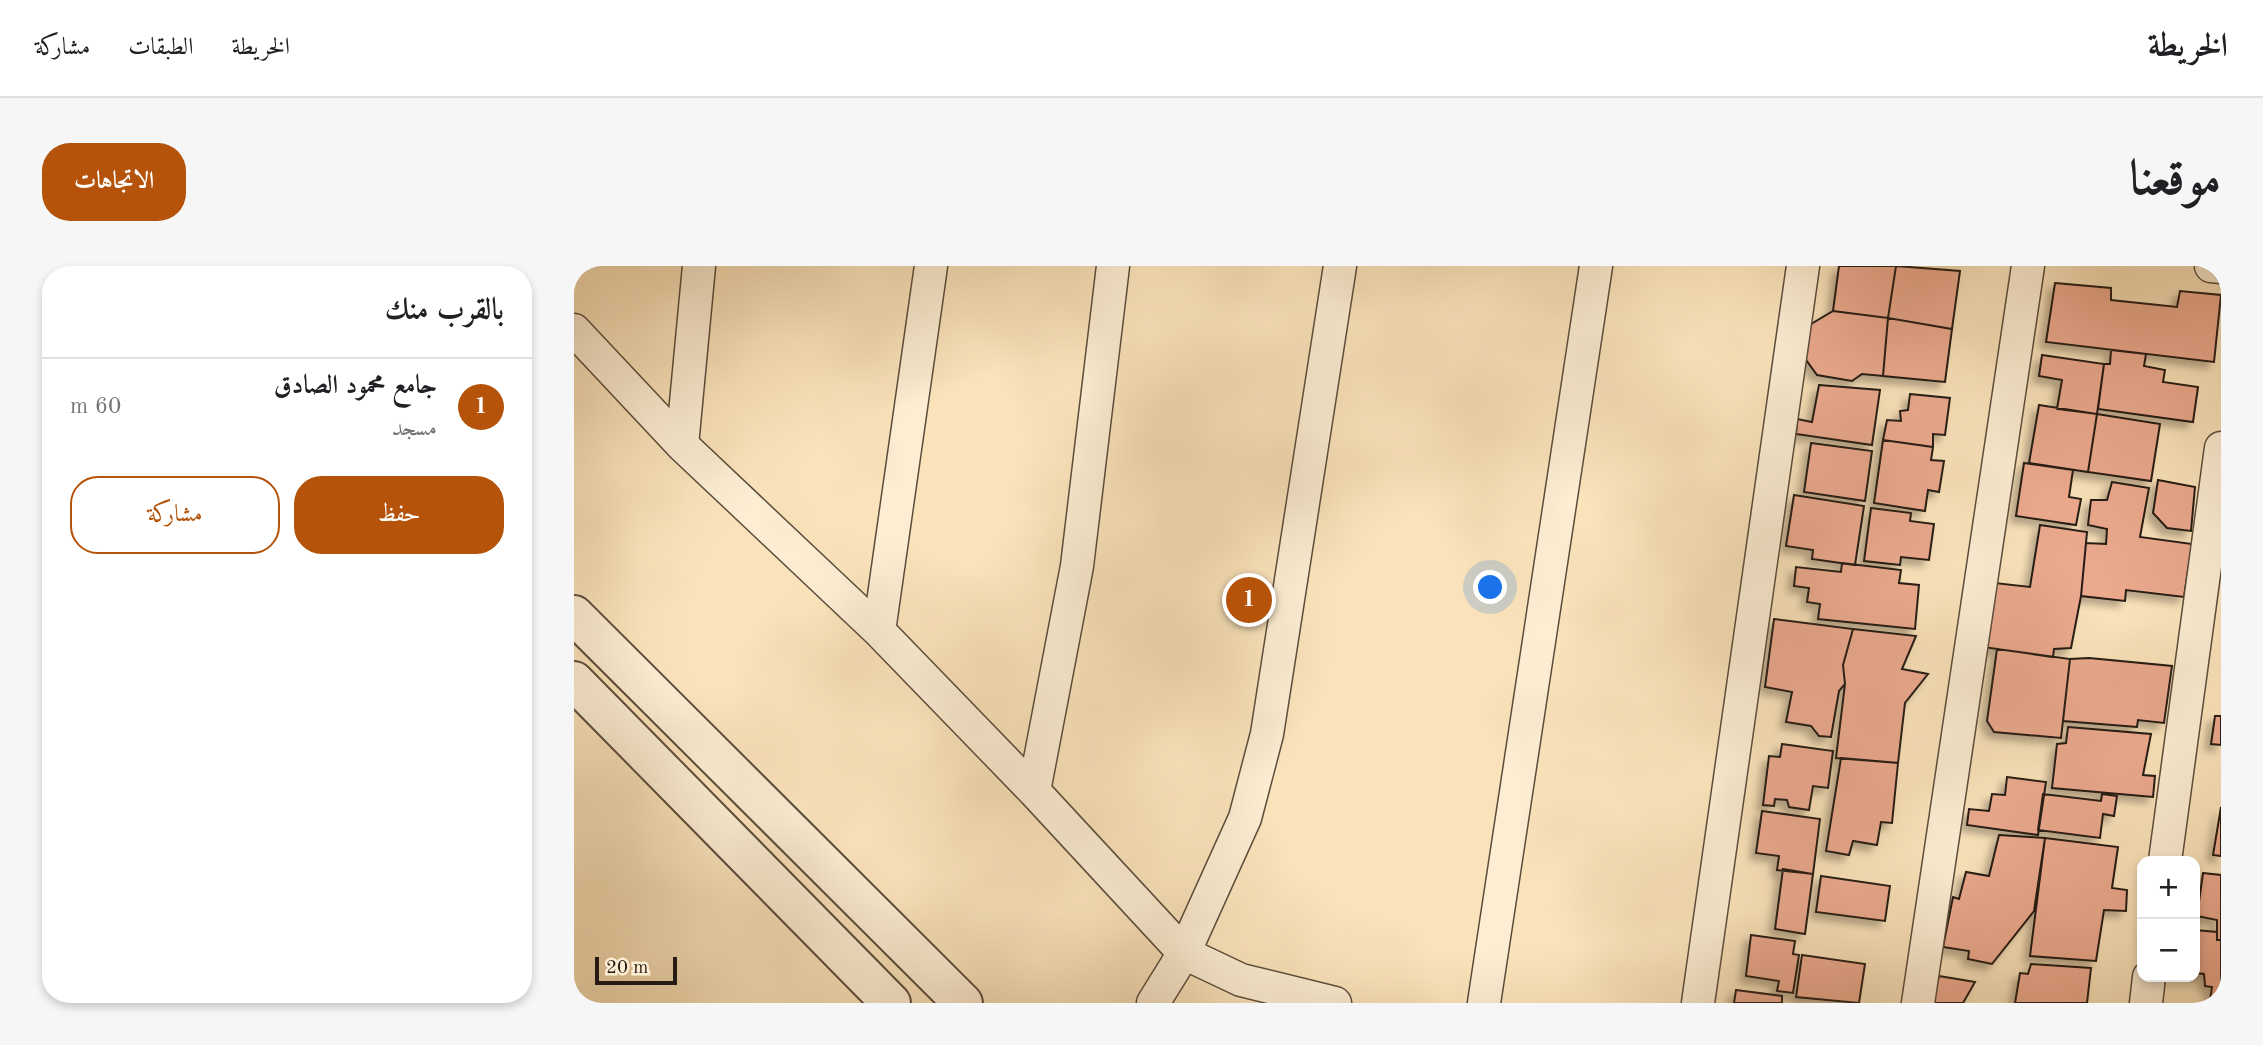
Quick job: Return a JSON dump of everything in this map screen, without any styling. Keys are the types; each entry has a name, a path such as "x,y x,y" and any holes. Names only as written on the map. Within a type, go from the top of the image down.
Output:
{"street":[{"path":"681,444 699,266"},
{"path":"879,631 931,266"},
{"path":"1034,790 1077,566 1112,266"},
{"path":"1153,1003 1184,953 1245,818 1267,734 1340,266"},
{"path":"1484,1003 1596,266"},
{"path":"1698,1003 1803,266"},
{"path":"1918,1003 2028,266"},
{"path":"2211,266 2221,267"},
{"path":"574,331 681,444 879,631 1034,790 1184,953 1241,980 1335,1003"},
{"path":"2166,856 2218,491 2221,448"},
{"path":"574,615 963,1003"},
{"path":"620,662 581,688 891,1003"},
{"path":"2146,1003 2148,982"}],"building":[{"path":"1839,266 1896,266 1888,318 1833,311"},
{"path":"1896,266 1960,271 1952,329 1888,318"},
{"path":"2055,283 2111,288 2111,300 2177,307 2180,291 2221,295 2214,362 2046,342"},
{"path":"1833,311 1888,318 1883,376 1862,374 1852,381 1817,375 1804,357 1806,327"},
{"path":"1888,318 1952,329 1945,382 1883,376"},
{"path":"2111,350 2146,354 2144,366 2165,370 2163,382 2198,387 2193,422 2098,409 2104,364 2110,364"},
{"path":"2042,355 2104,364 2097,414 2057,409 2062,380 2039,376"},
{"path":"1819,385 1880,390 1872,445 1796,434 1797,419 1812,422"},
{"path":"1910,394 1950,398 1945,435 1933,434 1933,447 1883,440 1887,420 1901,421 1900,411 1908,410"},
{"path":"2039,405 2097,414 2088,472 2029,463"},
{"path":"2097,414 2160,424 2151,481 2088,472"},
{"path":"1883,440 1933,447 1931,460 1944,461 1939,492 1928,490 1925,511 1874,503"},
{"path":"1811,443 1872,451 1865,501 1804,492"},
{"path":"2024,463 2073,470 2069,497 2081,499 2076,525 2016,516"},
{"path":"2158,480 2195,487 2191,531 2167,528 2153,513"},
{"path":"2112,482 2149,488 2140,537 2192,544 2184,597 2126,590 2125,601 2081,596 2086,543 2106,544 2107,529 2088,525 2091,500 2107,500"},
{"path":"1794,495 1864,506 1855,565 1812,559 1813,550 1786,546"},
{"path":"1871,508 1911,513 1910,521 1934,524 1929,560 1901,557 1900,565 1864,561"},
{"path":"2040,525 2087,532 2081,596 2071,648 2054,649 2053,657 1983,647 1995,583 2030,587"},
{"path":"1842,563 1901,570 1899,583 1919,585 1915,629 1818,619 1820,604 1807,602 1809,588 1794,586 1796,567 1841,572"},
{"path":"1774,619 1853,629 1843,665 1845,684 1839,691 1831,737 1819,736 1811,726 1786,722 1792,692 1765,687"},
{"path":"1853,629 1916,636 1902,669 1928,674 1905,703 1898,763 1836,758 1845,684 1843,665"},
{"path":"1997,649 2070,659 2061,738 1994,732 1987,721"},
{"path":"2089,658 2172,666 2164,723 2138,720 2137,727 2063,721 2070,659"},
{"path":"2215,716 2221,716 2221,745 2211,744"},
{"path":"2068,727 2151,734 2143,775 2155,776 2153,797 2052,788 2057,744 2066,743"},
{"path":"1782,744 1833,751 1828,788 1813,786 1809,810 1789,807 1787,800 1775,799 1774,806 1763,805 1769,756 1780,757"},
{"path":"1841,758 1898,763 1892,823 1881,822 1877,845 1853,841 1849,855 1826,851"},
{"path":"2007,777 2046,782 2038,835 1967,825 1969,809 1989,811 1992,794 2005,795"},
{"path":"2043,794 2101,801 2102,794 2117,796 2114,816 2103,814 2100,838 2038,830"},
{"path":"2221,807 2221,856 2213,855"},
{"path":"1762,811 1820,819 1813,874 1777,870 1779,856 1756,853"},
{"path":"1999,835 2045,838 2034,911 1992,964 1968,959 1969,951 1943,947 1953,897 1959,899 1966,872 1989,876"},
{"path":"2045,838 2118,847 2112,888 2127,890 2126,911 2104,910 2096,961 2030,956"},
{"path":"1783,869 1813,874 1805,934 1775,929"},
{"path":"2203,873 2221,875 2221,940 2217,940 2217,920 2200,917"},
{"path":"1821,876 1890,886 1885,921 1816,912"},
{"path":"2200,930 2217,932 2217,940 2221,940 2221,1001 2210,1000 2212,987 2205,986 2204,974 2200,974"},
{"path":"1751,935 1795,941 1793,954 1799,955 1793,993 1777,991 1779,981 1746,976"},
{"path":"1802,955 1865,964 1859,1003 1796,997"},
{"path":"2031,964 2091,968 2087,1003 2015,1003 2020,973 2028,974"},
{"path":"1939,976 1975,982 1963,1003 1932,1003"},
{"path":"1736,990 1782,996 1782,1003 1734,1003"}],"place":[{"name":"جامع محمود الصادق","path":"1249,600"}]}
